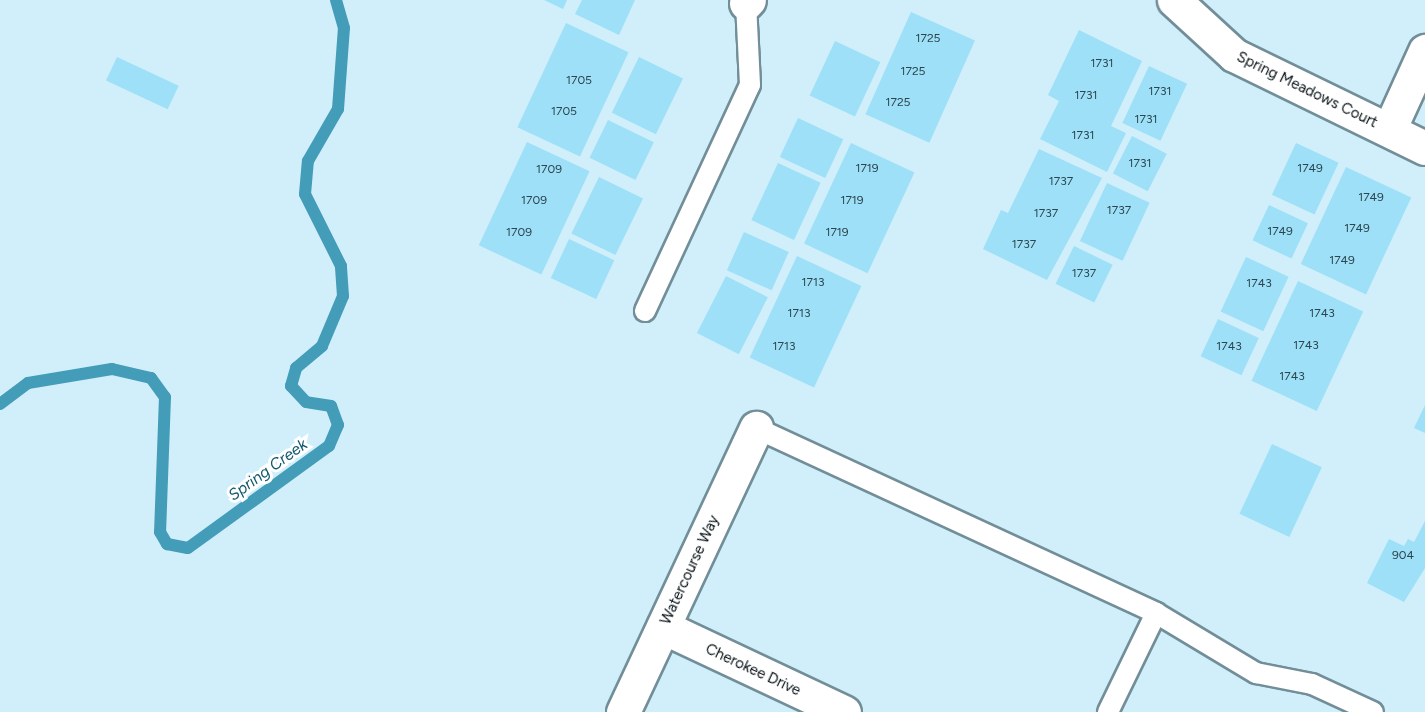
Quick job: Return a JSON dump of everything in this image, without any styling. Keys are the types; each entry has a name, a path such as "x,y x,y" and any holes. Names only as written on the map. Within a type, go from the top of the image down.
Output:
{"street":[{"name":"Spring Meadows Court","path":"1174,0 1234,55 1425,148"},
{"name":"Spring Meadows Court","path":"1389,130 1425,51"},
{"name":"Watercourse Way","path":"623,712 756,428"},
{"name":"Cherokee Drive","path":"663,627 844,712"}],"lane":[{"path":"645,311 750,85 748,1"},
{"path":"756,428 1156,613 1256,673 1312,684 1373,712"},
{"path":"1108,712 1156,613"}],"building":[{"path":"544,0 567,0 563,9"},
{"path":"582,0 635,0 619,35 575,14"},
{"path":"911,12 975,40 929,143 865,114"},
{"path":"566,23 629,52 580,156 517,127"},
{"path":"1079,30 1142,61 1111,126 1126,133 1107,172 1040,139 1059,101 1048,95"},
{"path":"835,41 880,62 855,117 810,95"},
{"path":"117,57 179,86 168,109 106,81"},
{"path":"639,57 683,78 656,134 612,113"},
{"path":"1149,66 1187,84 1160,141 1122,123"},
{"path":"798,118 843,139 825,178 780,157"},
{"path":"608,120 654,142 635,180 590,158"},
{"path":"1132,136 1167,154 1148,191 1113,173"},
{"path":"527,142 590,171 541,274 479,245"},
{"path":"851,143 914,173 868,273 804,244"},
{"path":"1296,143 1339,163 1315,215 1272,195"},
{"path":"1039,149 1102,178 1047,280 983,249 1001,210 1008,213"},
{"path":"778,163 821,183 794,240 751,220"},
{"path":"1346,167 1411,197 1366,294 1301,264"},
{"path":"599,177 643,198 615,255 571,234"},
{"path":"1107,183 1150,203 1123,261 1080,241"},
{"path":"1269,205 1308,223 1291,259 1253,240"},
{"path":"744,232 789,252 772,290 727,270"},
{"path":"569,239 614,260 596,299 551,278"},
{"path":"1074,246 1113,265 1094,303 1056,284"},
{"path":"797,256 861,286 814,388 750,358"},
{"path":"1246,257 1289,277 1263,331 1221,311"},
{"path":"726,276 768,297 739,354 697,333"},
{"path":"1298,281 1363,311 1317,411 1252,381"},
{"path":"1218,319 1259,338 1241,375 1201,356"},
{"path":"1425,405 1425,433 1414,428"},
{"path":"1272,444 1322,467 1289,537 1239,514"},
{"path":"1425,521 1425,568 1404,602 1367,583 1389,539 1404,546 1408,539 1414,542"}],"waterway":[{"name":"Spring Creek","path":"0,404 28,383 112,369 151,378 165,397 160,532 167,544 188,548 329,446 338,425 331,406 306,402 291,386 296,368 322,346 343,296 341,266 305,194 308,161 338,109 344,28 336,0"}]}
